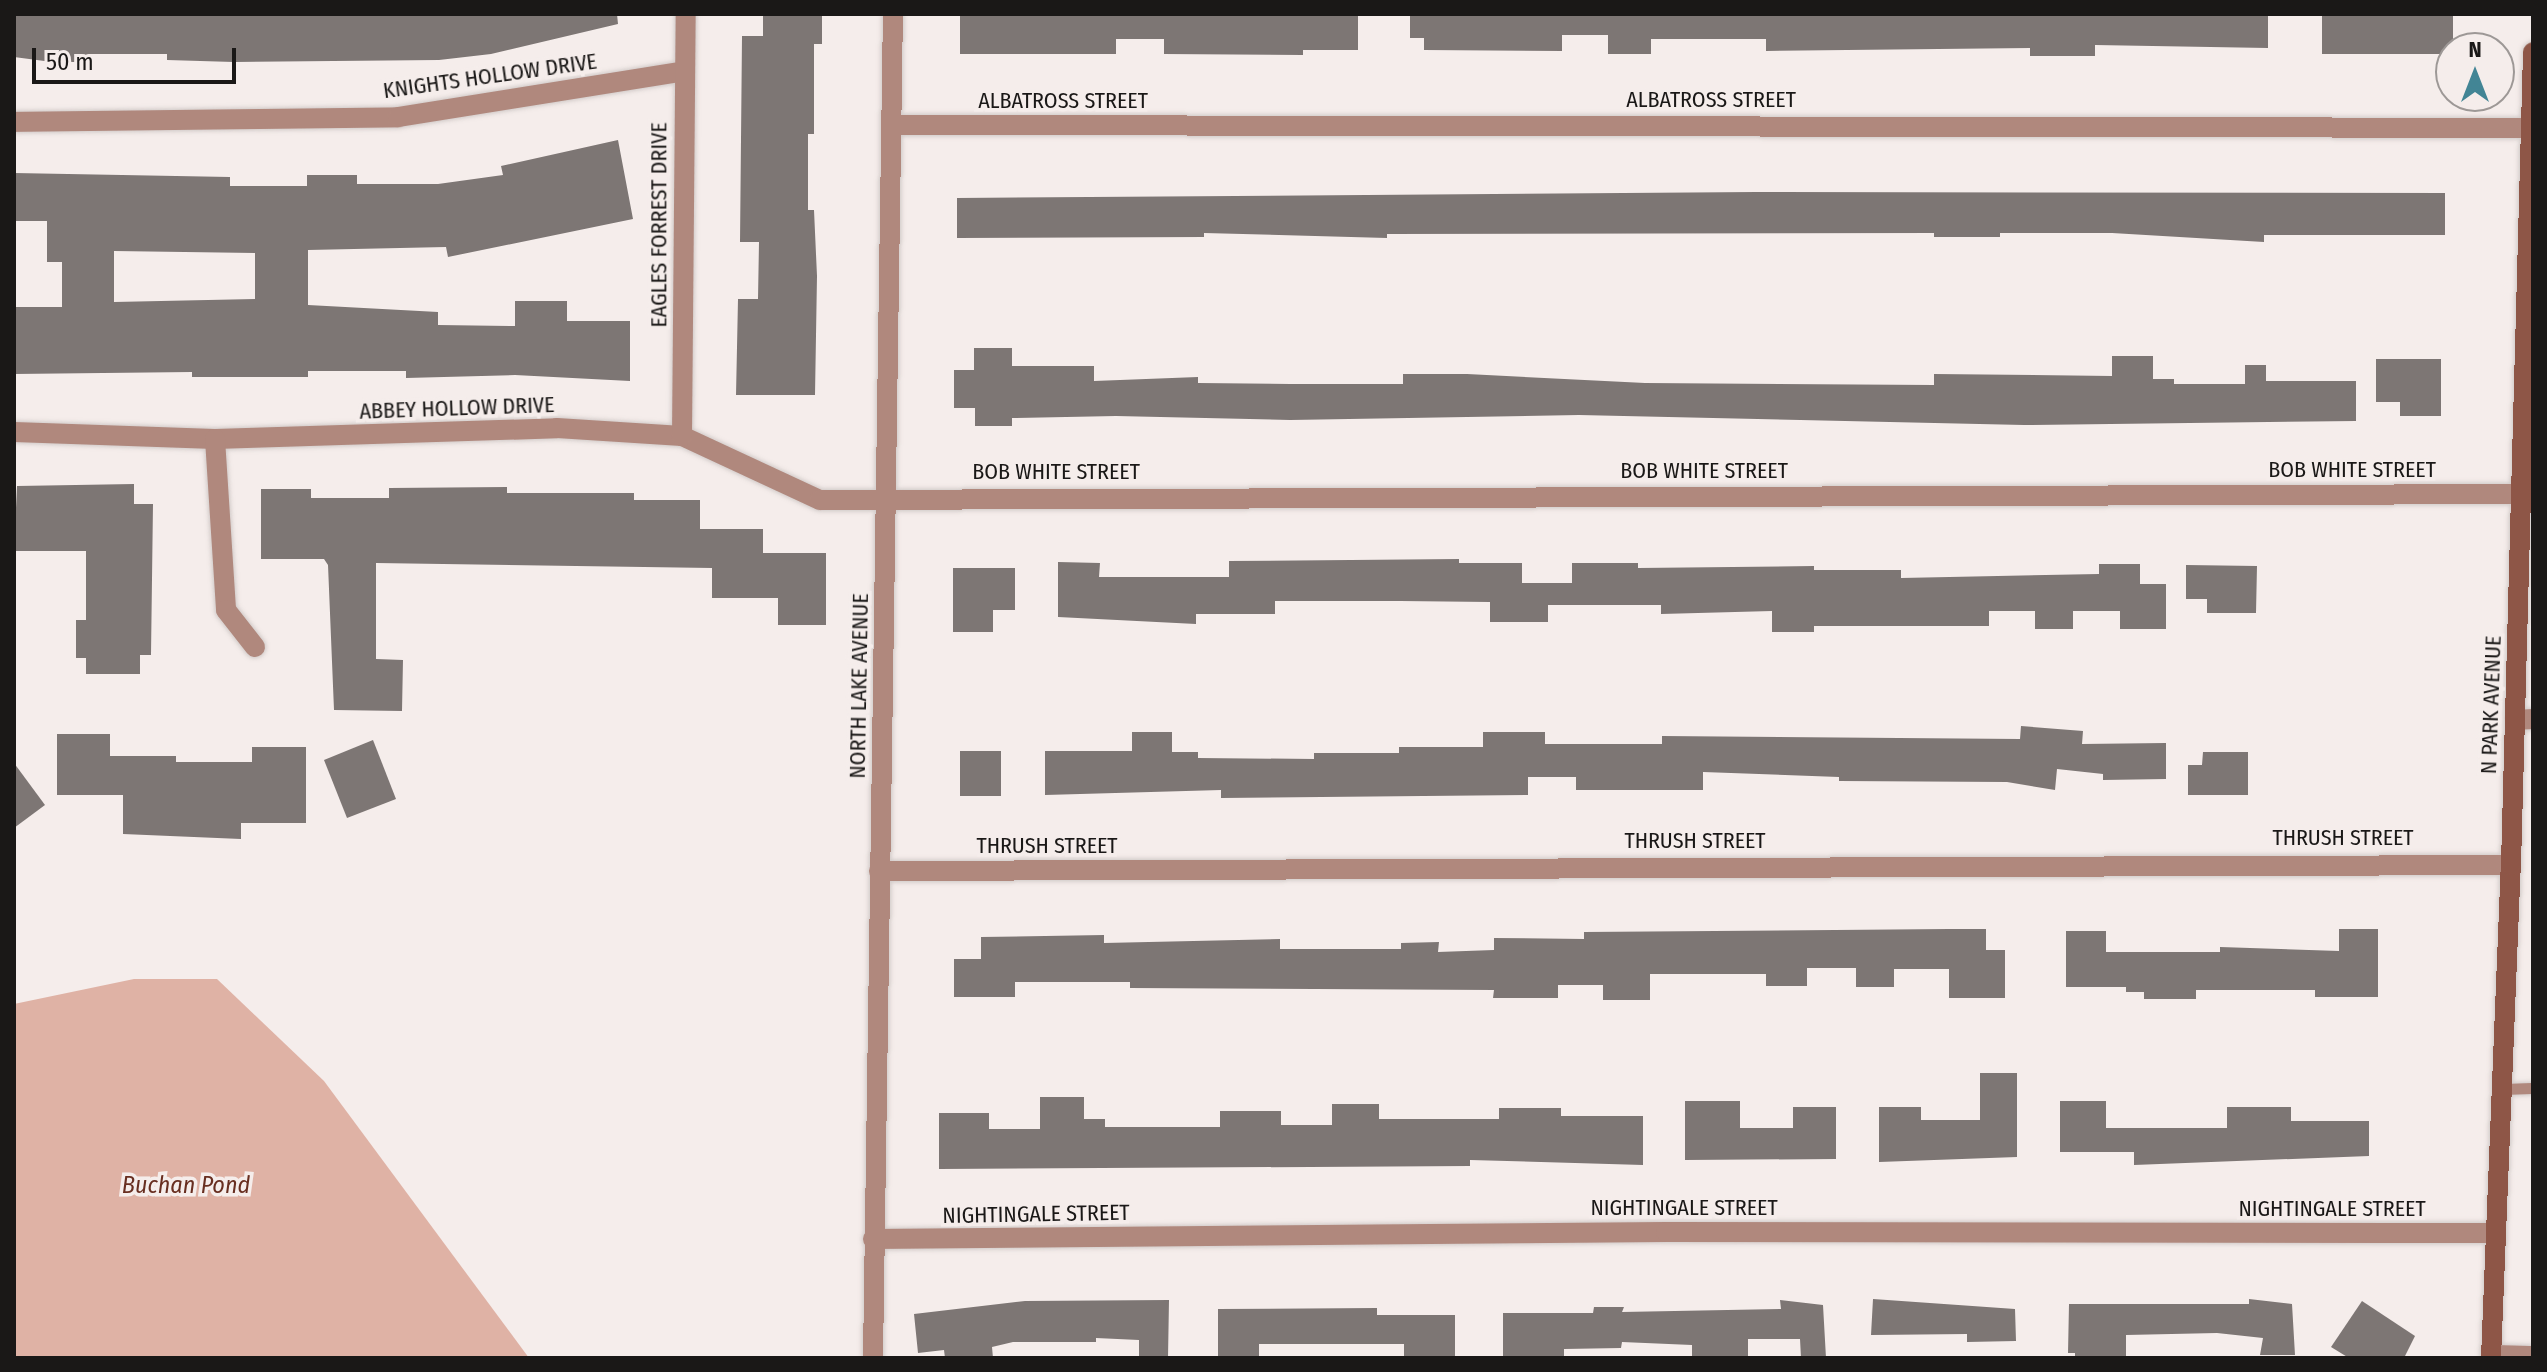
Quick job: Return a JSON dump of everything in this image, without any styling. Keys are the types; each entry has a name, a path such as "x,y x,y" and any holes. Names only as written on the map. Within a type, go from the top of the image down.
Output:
{"main road":[{"name":"N PARK AVENUE","path":"2491,1354 2511,865 2524,720 2527,532 2521,494 2528,406 2533,52"}],"street":[{"name":"EAGLES FORREST DRIVE","path":"682,436 686,14"},
{"name":"NORTH LAKE AVENUE","path":"873,1358 893,14"},
{"name":"KNIGHTS HOLLOW DRIVE","path":"14,122 398,117 684,71"},
{"name":"ALBATROSS STREET","path":"892,125 2531,128"},
{"name":"ABBEY HOLLOW DRIVE","path":"14,432 215,439 557,428 682,436 820,500 887,496"},
{"path":"215,439 226,610 255,647"},
{"name":"BOB WHITE STREET","path":"887,496 2521,494"},
{"name":"THRUSH STREET","path":"879,871 2511,865"},
{"name":"NIGHTINGALE STREET","path":"873,1239 1666,1232 2496,1233"}],"lane":[{"path":"2502,1089 2533,1088"},
{"path":"2491,1354 2533,1351"}],"water":[{"name":"Buchan Pond","path":"134,979 217,979 324,1081 529,1358 14,1358 14,1004"}],"building":[{"path":"14,14 617,14 618,24 491,54 439,60 234,62 167,60 167,54 89,54 89,62 52,62 14,57"},
{"path":"960,14 1358,14 1358,50 1303,50 1303,55 1164,54 1164,39 1116,39 1116,54 960,54"},
{"path":"1410,14 2268,14 2268,48 2095,45 2095,56 2030,56 2030,48 1766,51 1766,39 1651,39 1651,54 1608,54 1608,35 1562,35 1562,51 1424,50 1424,38 1410,38"},
{"path":"2322,14 2453,14 2453,32 2435,32 2435,54 2322,54"},
{"path":"763,16 822,16 822,44 814,44 814,134 808,134 808,210 814,210 817,276 815,395 736,395 738,299 758,299 759,242 740,242 742,36 763,36"},
{"path":"618,140 633,219 448,257 446,247 308,250 308,305 438,312 438,325 515,326 515,301 567,301 567,321 630,321 630,381 515,375 406,378 406,371 308,371 308,377 192,377 192,372 14,374 14,307 62,307 62,262 47,262 47,221 14,221 14,173 230,177 230,186 307,186 307,175 357,175 357,184 438,184 503,175 501,166","holes":["114,251 255,253 255,299 114,302"]},
{"path":"1756,192 2445,193 2445,235 2264,235 2264,242 2112,233 2000,233 2000,237 1934,237 1934,233 1387,234 1387,238 1204,233 1204,237 957,238 957,198"},
{"path":"974,348 1012,348 1012,366 1094,366 1094,381 1198,377 1198,383 1290,384 1403,384 1403,374 1467,374 1645,383 1934,385 1934,374 2112,376 2112,356 2153,356 2153,379 2174,379 2174,384 2245,384 2245,365 2266,365 2266,381 2356,381 2356,421 2024,425 1579,415 1290,420 1116,416 1012,418 1012,426 975,426 975,408 954,408 954,370 974,370"},
{"path":"2376,359 2441,359 2441,416 2400,416 2400,402 2376,402"},
{"path":"134,484 134,504 153,504 151,655 140,655 140,674 86,674 86,658 76,658 76,620 86,620 86,551 14,551 17,486"},
{"path":"507,487 507,493 634,493 634,500 700,500 700,529 763,529 763,553 826,553 826,625 778,625 778,598 712,598 712,568 376,563 376,659 403,660 402,711 334,710 328,565 324,559 261,559 261,489 311,489 311,498 389,498 389,488"},
{"path":"1459,559 1459,563 1522,563 1522,583 1572,583 1572,563 1638,563 1638,568 1814,566 1814,570 1901,570 1901,578 2099,574 2099,564 2140,564 2140,584 2166,584 2166,629 2120,629 2120,611 2073,611 2073,629 2035,629 2035,611 1989,611 1989,626 1814,626 1814,632 1772,632 1772,611 1661,614 1661,605 1548,605 1548,622 1490,622 1490,602 1400,601 1275,601 1275,614 1196,614 1196,624 1058,617 1058,562 1100,563 1099,577 1229,577 1229,561"},
{"path":"2186,565 2257,566 2256,613 2207,613 2207,599 2186,599"},
{"path":"953,568 1015,568 1015,610 993,610 993,632 953,632"},
{"path":"2021,726 2083,731 2082,744 2166,743 2166,779 2103,780 2103,774 2057,769 2055,790 2007,782 1839,781 1839,777 1703,772 1703,790 1576,790 1576,777 1528,777 1528,795 1221,798 1221,790 1045,795 1045,751 1132,751 1132,732 1172,732 1172,752 1198,752 1198,758 1314,759 1314,753 1399,753 1399,747 1483,747 1483,732 1545,732 1545,744 1662,744 1662,736 2020,739"},
{"path":"57,734 110,734 110,756 176,756 176,762 252,762 252,747 306,747 306,823 241,823 241,839 123,834 123,795 57,795"},
{"path":"373,740 396,799 347,818 324,760"},
{"path":"960,751 1001,751 1001,796 960,796"},
{"path":"2203,752 2248,752 2248,795 2188,795 2188,765 2202,765"},
{"path":"14,763 45,805 14,828"},
{"path":"1986,929 1986,950 2005,950 2005,998 1949,998 1949,969 1894,969 1894,987 1856,987 1856,968 1807,968 1807,986 1766,986 1766,974 1650,974 1650,1000 1603,1000 1603,985 1558,985 1558,998 1493,998 1494,990 1130,988 1130,982 1015,982 1015,997 954,997 954,959 981,959 981,937 1104,935 1104,943 1280,939 1280,949 1401,949 1401,943 1439,942 1438,952 1494,950 1494,938 1584,939 1584,932"},
{"path":"2339,929 2378,929 2378,997 2315,997 2315,990 2196,990 2196,999 2144,999 2144,992 2126,992 2126,987 2066,987 2066,931 2106,931 2106,952 2220,952 2220,947 2339,951"},
{"path":"1980,1073 2017,1073 2017,1157 1879,1162 1879,1107 1921,1107 1921,1120 1980,1120"},
{"path":"1040,1097 1084,1097 1084,1119 1105,1119 1105,1127 1220,1127 1220,1111 1281,1111 1281,1125 1332,1125 1332,1104 1379,1104 1379,1119 1499,1119 1499,1108 1561,1108 1561,1116 1643,1116 1643,1165 1470,1160 1470,1166 939,1169 939,1113 989,1113 989,1129 1040,1129"},
{"path":"1685,1101 1740,1101 1740,1128 1793,1128 1793,1107 1836,1107 1836,1159 1685,1160"},
{"path":"2060,1101 2106,1101 2106,1128 2227,1128 2227,1107 2291,1107 2291,1121 2369,1121 2369,1156 2134,1165 2134,1152 2060,1152"},
{"path":"1873,1299 2015,1309 2016,1341 1967,1342 1967,1334 1871,1335"},
{"path":"2249,1299 2292,1304 2295,1355 2260,1355 2263,1338 2217,1333 2126,1335 2126,1358 2075,1358 2075,1353 2068,1353 2069,1304 2249,1304"},
{"path":"1169,1300 1168,1358 1139,1357 1139,1340 1096,1338 1096,1342 1013,1342 992,1347 993,1358 945,1358 944,1350 918,1353 914,1314 1025,1301"},
{"path":"1780,1300 1823,1305 1826,1358 1801,1358 1800,1339 1748,1339 1748,1358 1692,1358 1692,1345 1622,1342 1621,1348 1564,1349 1564,1358 1503,1358 1503,1313 1593,1313 1594,1307 1624,1307 1622,1312 1781,1309"},
{"path":"2362,1301 2415,1336 2404,1358 2349,1358 2331,1347"},
{"path":"1377,1308 1377,1315 1455,1315 1455,1358 1404,1358 1404,1344 1259,1344 1259,1358 1218,1358 1218,1309"}]}
